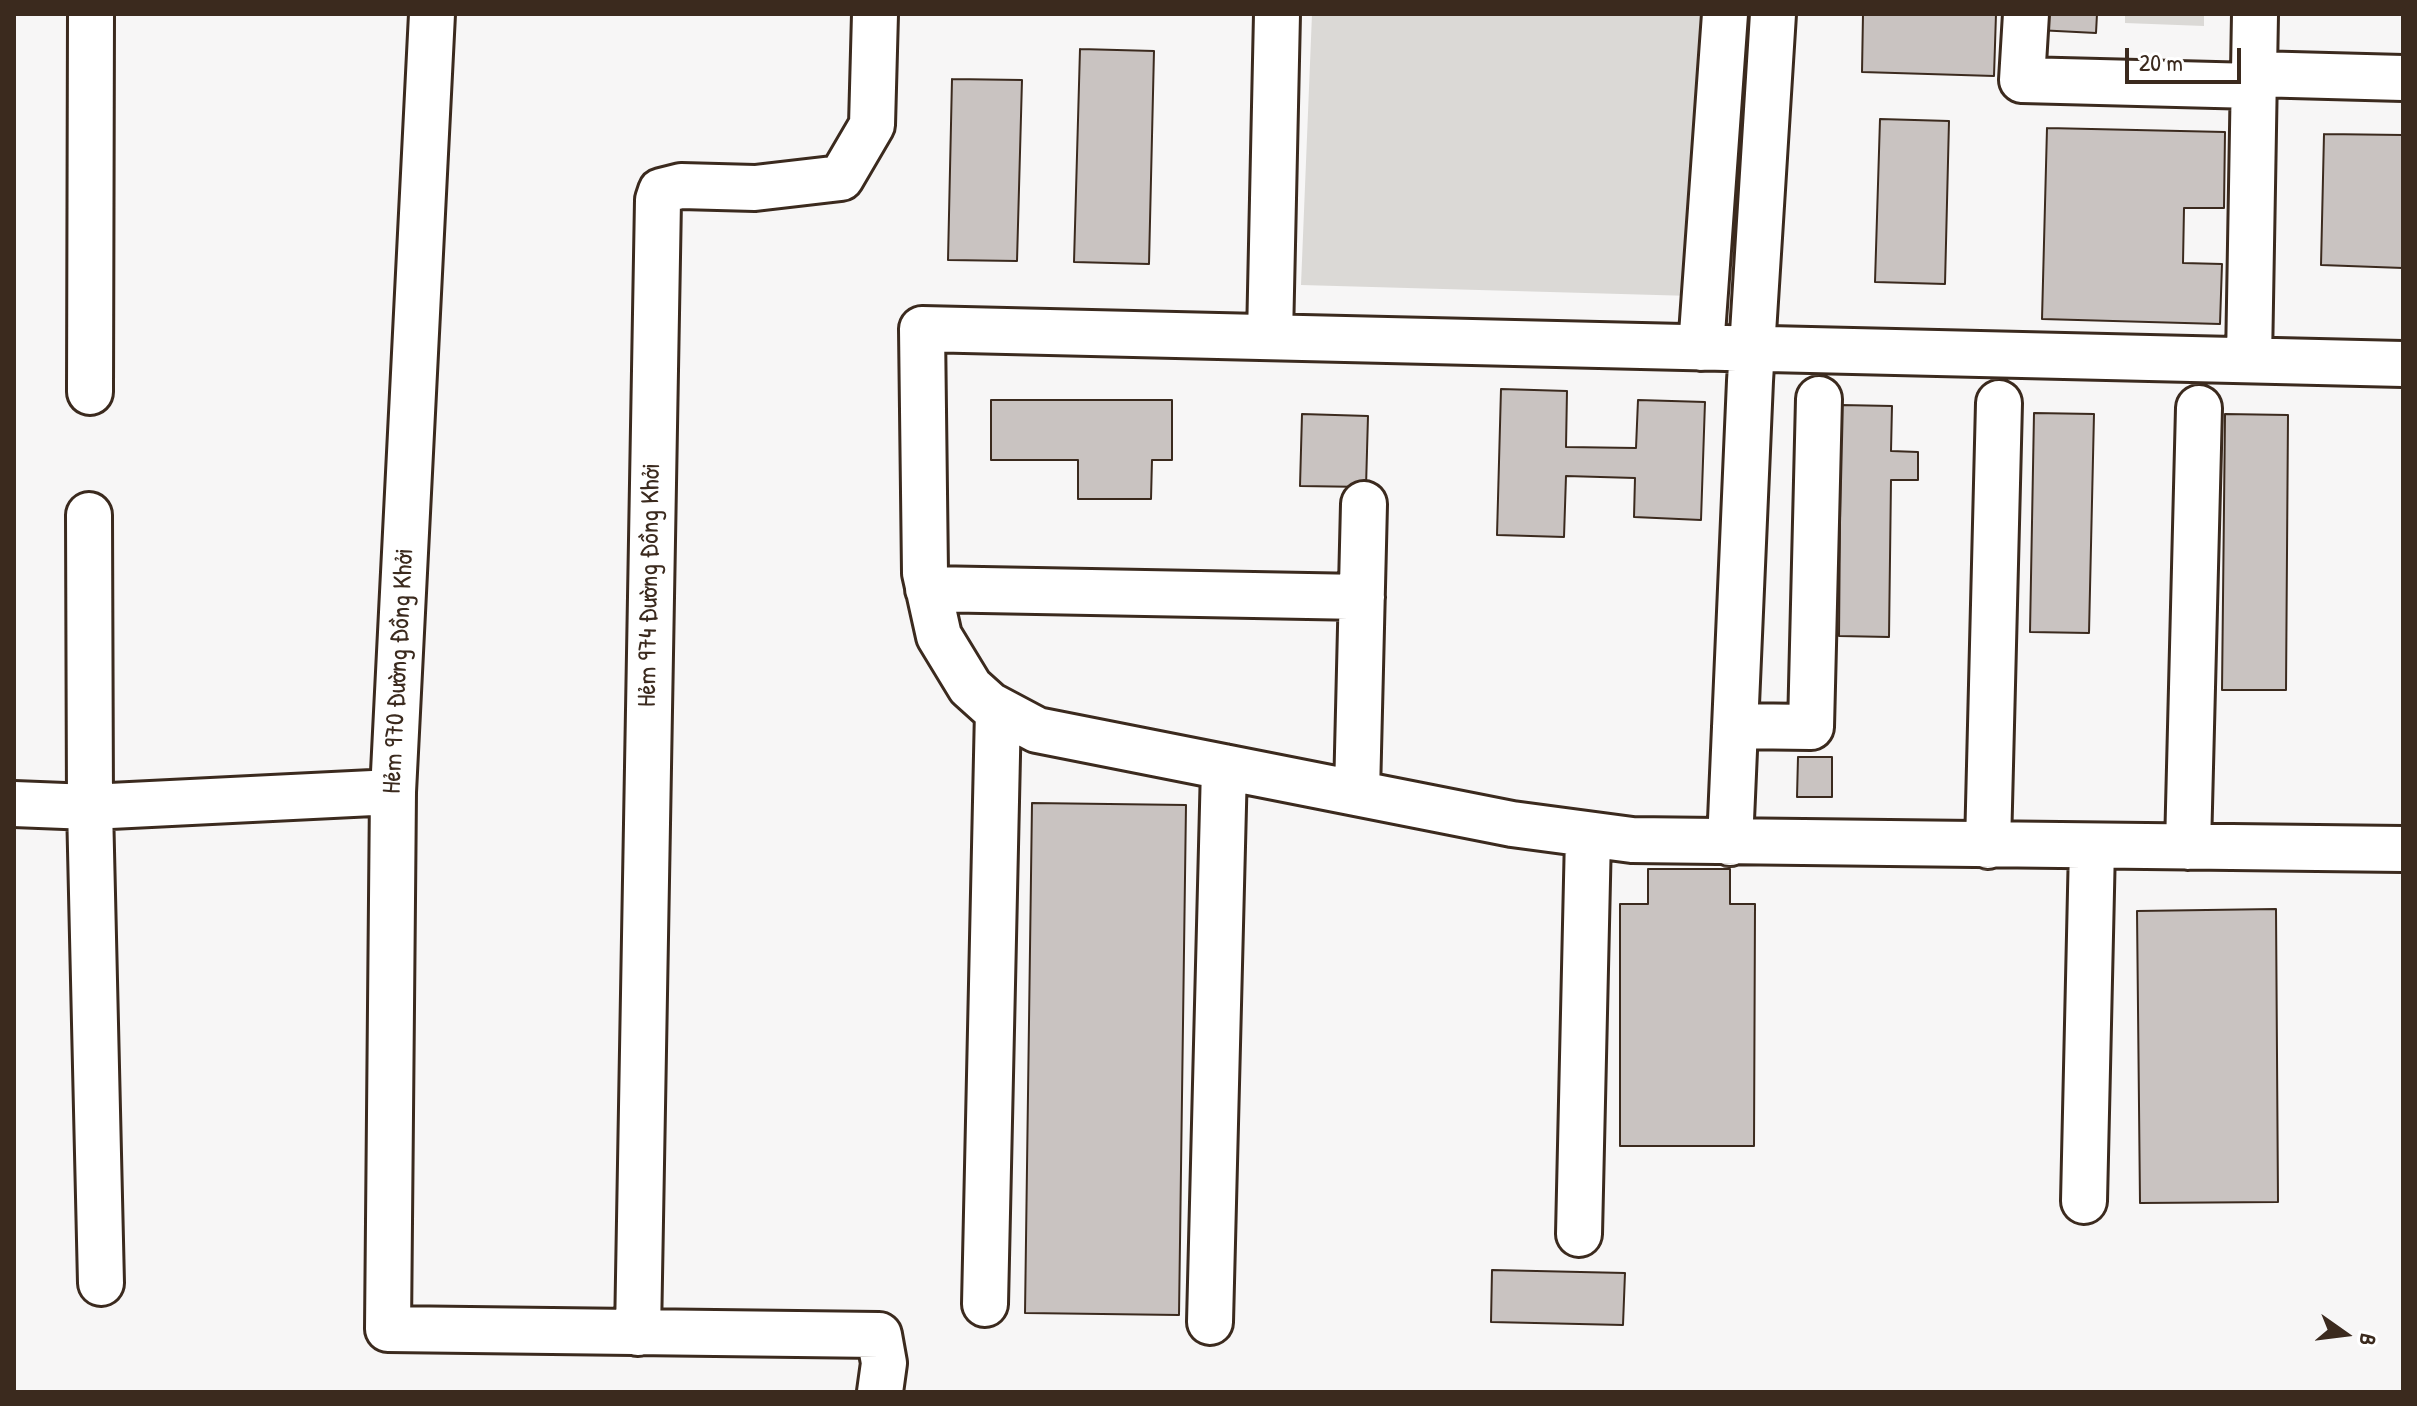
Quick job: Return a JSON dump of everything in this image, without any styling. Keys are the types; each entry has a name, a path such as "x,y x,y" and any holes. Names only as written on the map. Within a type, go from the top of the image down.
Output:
{"street":[{"path":"90,392 91,14"},
{"name":"Hẻm 970 Đường Đồng Khởi","path":"432,14 393,792 388,1329 638,1333"},
{"name":"Hẻm 974 Đường Đồng Khởi","path":"638,1333 658,200 661,191 681,186 755,188 841,178 872,125 875,14"},
{"path":"1270,337 1277,14"},
{"path":"1701,348 1725,14"},
{"path":"1730,843 1752,348 1773,14"},
{"path":"2026,14 2022,80 2403,78"},
{"path":"2249,360 2255,14"},
{"path":"2403,364 922,329 928,589 939,636 952,663 970,687 998,710 1037,730 1588,836 1730,843 2403,849"},
{"path":"1735,726 1811,727 1819,399"},
{"path":"1988,846 1999,403"},
{"path":"2188,847 2199,408"},
{"path":"1357,793 1364,504"},
{"path":"89,515 90,807 101,1283"},
{"path":"928,589 1362,597"},
{"path":"985,1304 998,710"},
{"path":"1210,1322 1224,767"},
{"path":"14,804 90,807 393,792"},
{"path":"1579,1234 1588,836"},
{"path":"2084,1201 2092,847"},
{"path":"638,1333 879,1335 884,1363 880,1392"}],"shaded area":[{"path":"1312,14 1709,14 1692,296 1301,285"},
{"path":"2125,14 2204,14 2204,26 2125,23"}],"building":[{"path":"1863,14 1996,14 1994,76 1862,72"},
{"path":"2037,14 2097,14 2096,33 2037,30"},
{"path":"1080,49 1154,51 1149,264 1074,262"},
{"path":"952,79 1022,80 1017,261 948,260"},
{"path":"1880,119 1949,121 1945,284 1875,282"},
{"path":"2047,128 2225,132 2224,208 2184,208 2183,263 2222,264 2220,324 2042,319"},
{"path":"2324,134 2403,135 2403,268 2321,265"},
{"path":"1501,389 1567,391 1566,447 1636,448 1638,400 1705,402 1701,520 1634,517 1635,478 1566,476 1564,537 1497,535"},
{"path":"991,400 1172,400 1172,460 1152,460 1151,499 1078,499 1078,460 991,460"},
{"path":"1841,405 1892,406 1891,451 1918,452 1918,480 1891,480 1889,637 1839,636"},
{"path":"2034,413 2094,414 2089,633 2030,632"},
{"path":"1302,414 1368,416 1366,487 1300,486"},
{"path":"2225,414 2288,415 2286,690 2222,690"},
{"path":"1798,757 1832,757 1832,797 1797,797"},
{"path":"1032,803 1186,805 1179,1315 1025,1313"},
{"path":"1648,869 1730,869 1730,904 1755,904 1754,1146 1620,1146 1620,904 1648,904"},
{"path":"2276,909 2278,1202 2140,1203 2137,911"},
{"path":"1492,1270 1625,1273 1623,1325 1491,1322"}]}
